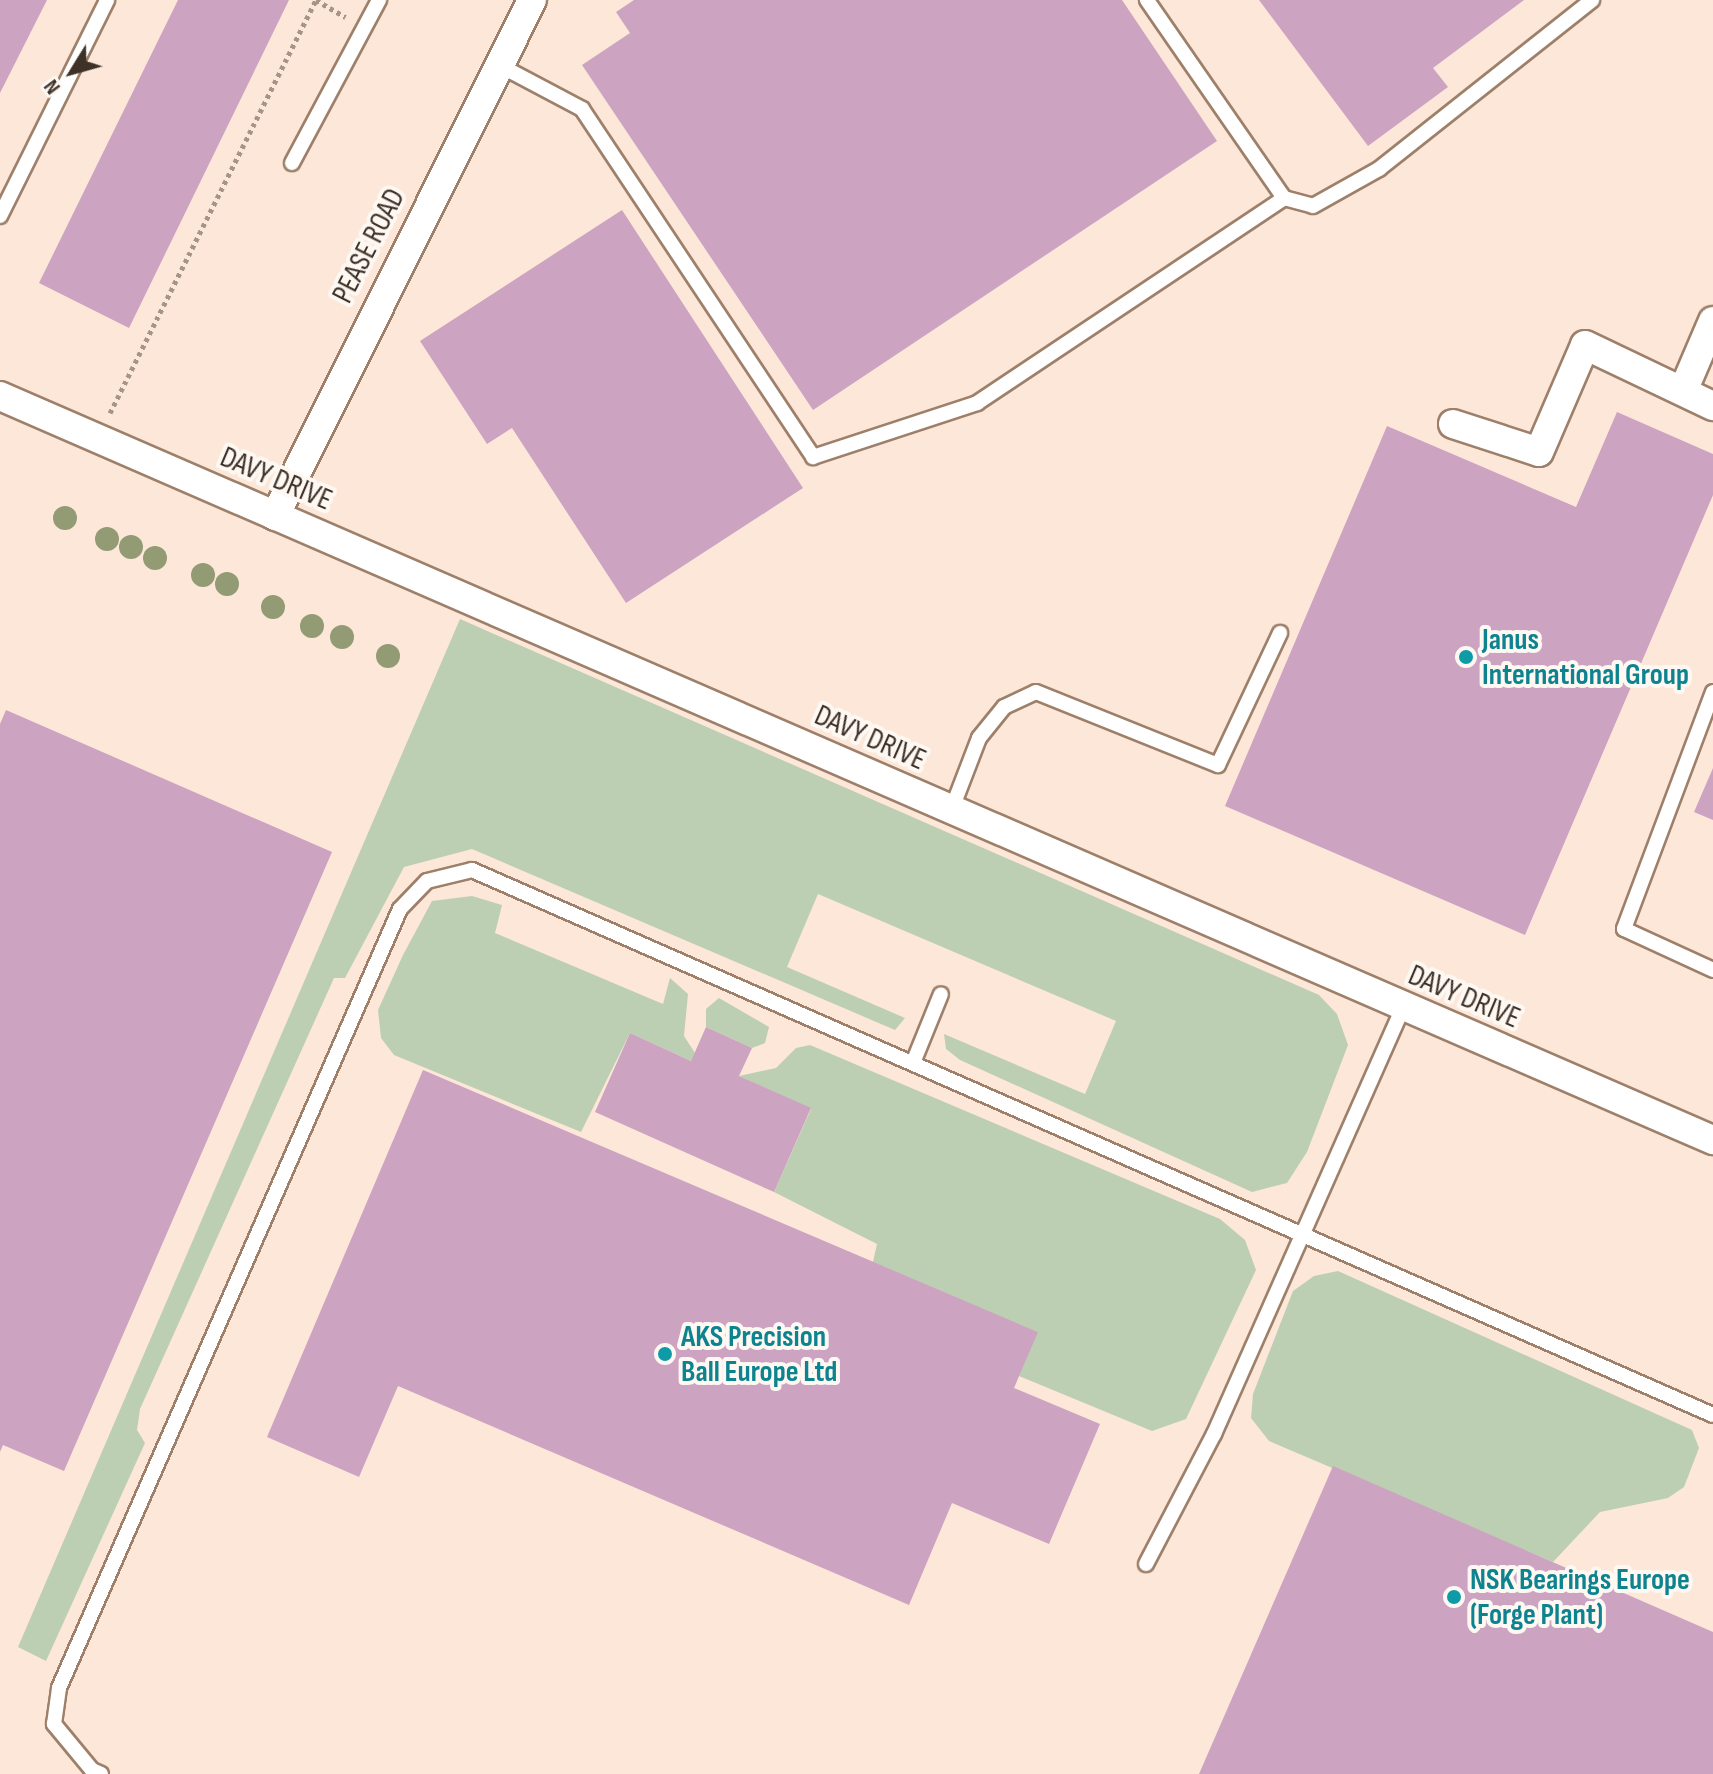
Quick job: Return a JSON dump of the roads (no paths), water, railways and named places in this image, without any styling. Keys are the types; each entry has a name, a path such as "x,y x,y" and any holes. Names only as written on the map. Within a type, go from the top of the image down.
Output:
{"street":[{"name":"PEASE ROAD","path":"275,516 499,65 523,3"},
{"path":"1683,391 1713,321"},
{"path":"1453,424 1539,452 1585,345 1713,406"},
{"name":"DAVY DRIVE","path":"0,396 1403,1008 1713,1140"}],"lane":[{"path":"0,216 107,0"},
{"path":"292,163 379,0"},
{"path":"1147,0 1284,198 1313,206 1379,169 1592,0"},
{"path":"499,65 582,109 813,457 977,403 1284,198"},
{"path":"951,811 979,738 1004,707 1036,692 1218,765 1280,633"},
{"path":"1713,692 1624,929 1713,970"},
{"path":"101,1774 92,1770 54,1724 59,1688 400,909 427,881 472,870 1713,1415"},
{"path":"913,1063 941,994"},
{"path":"1146,1564 1214,1434 1403,1008"}],"place":[{"name":"Janus International Group","path":"1466,657"},
{"name":"AKS Precision Ball Europe Ltd","path":"665,1354"},
{"name":"NSK Bearings Europe (Forge Plant)","path":"1454,1597"}]}
